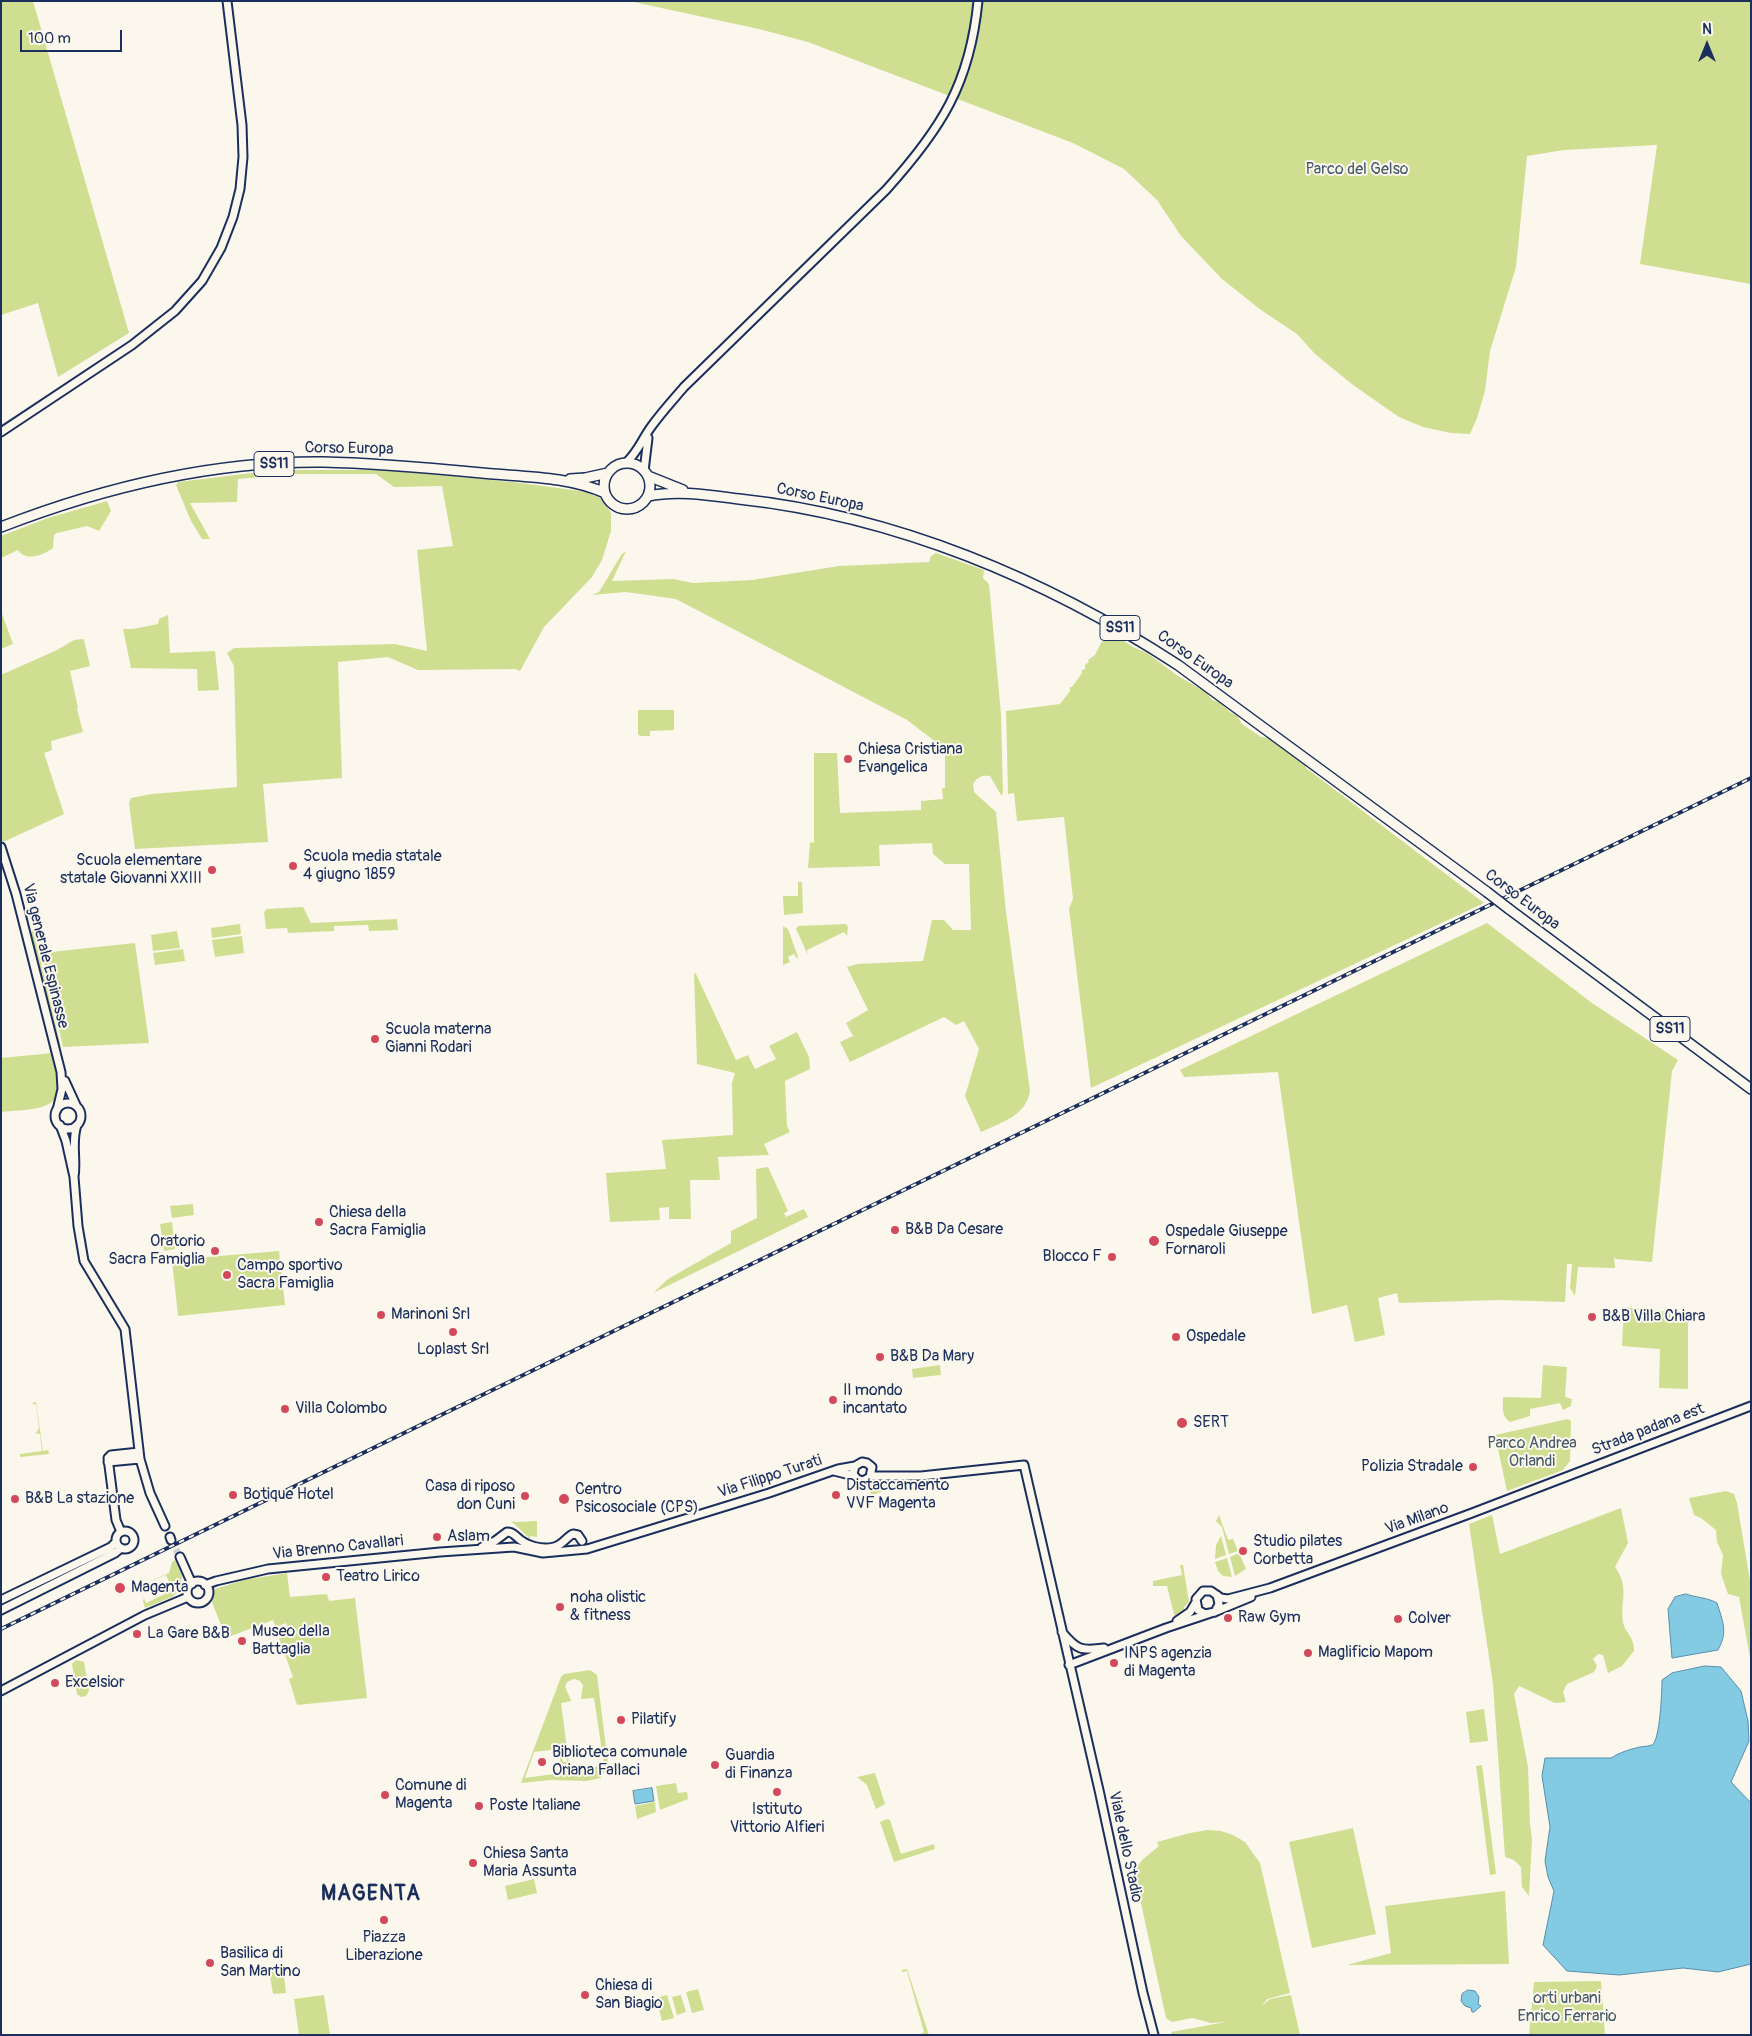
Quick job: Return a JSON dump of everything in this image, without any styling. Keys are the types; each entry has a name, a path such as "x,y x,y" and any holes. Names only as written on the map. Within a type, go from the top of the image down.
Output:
{"main road":[{"name":"Corso Europa","path":"1,527 46,509 111,489 170,476 237,467 322,462 389,464 554,480 591,486 605,493"},
{"path":"626,463 633,464 646,473 650,489 648,496 639,506 626,509 613,504 605,493 604,486 608,473 619,464 626,463"},
{"name":"Corso Europa","path":"554,480 585,478 608,473"},
{"name":"Corso Europa","path":"646,473 693,494"},
{"name":"Corso Europa","path":"648,496 668,492 780,503 846,518 919,538 993,566 1089,611 1130,634 1178,665 1751,1089"}],"street":[{"path":"1,432 132,345 174,311 202,281 221,248 233,218 240,189 243,157 242,125 227,1"},
{"path":"626,463 638,452 649,430 684,387 880,196 916,157 934,134 961,81 971,46 978,1"},
{"path":"646,473 649,430"},
{"name":"Via generale Espinasse","path":"1,847 16,894 61,1072 69,1094 81,1114 74,1141 76,1168 74,1178"},
{"name":"Via generale Espinasse","path":"61,1072 62,1088 56,1117 66,1141 74,1178 77,1219 84,1261 125,1329 139,1456 150,1493 165,1526"},
{"path":"57,1110 63,1104 76,1105"},
{"path":"59,1124 66,1128 77,1125"},
{"name":"Strada padana est","path":"1573,1474 1751,1406"},
{"path":"121,1532 116,1520 108,1458 111,1455 139,1456"},
{"path":"862,1462 867,1462 872,1468 903,1476 871,1476 863,1481 858,1480 854,1476 853,1470 855,1466 862,1462"},
{"name":"Viale dello Stadio","path":"903,1476 921,1476 1024,1465 1099,1790 1142,1992 1154,2035"},
{"name":"Via Filippo Turati","path":"578,1550 587,1549 834,1472 838,1469 855,1466"},
{"path":"871,1476 872,1468"},
{"name":"Via Filippo Turati","path":"834,1472 854,1476"},
{"name":"Via Milano","path":"1217,1595 1223,1599 1232,1599 1270,1588 1573,1474"},
{"path":"1,1600 111,1547 119,1545 128,1548 133,1540 129,1533 121,1532"},
{"path":"1,1610 115,1553 119,1545 117,1536 121,1532"},
{"path":"507,1532 514,1534 516,1537 536,1547 545,1548 558,1546 566,1541 568,1536 573,1534 578,1535 582,1541 581,1547 578,1550 569,1549 543,1553 503,1545 501,1538 507,1532"},
{"path":"511,1547 517,1542 516,1537"},
{"name":"Via Brenno Cavallari","path":"475,1549 501,1538"},
{"path":"566,1541 566,1546 569,1549"},
{"name":"Via Filippo Turati","path":"582,1541 599,1544"},
{"name":"Via Brenno Cavallari","path":"206,1586 216,1581 268,1570 511,1547"},
{"path":"180,1557 192,1584"},
{"path":"198,1582 206,1586 208,1593 204,1601 196,1603 188,1597 187,1590 192,1584 198,1582"},
{"name":"Via Milano","path":"1069,1665 1166,1628 1212,1613 1270,1588"},
{"path":"1204,1591 1211,1591 1217,1595 1219,1606 1212,1613 1200,1612 1196,1602 1198,1595 1204,1591"},
{"path":"1,1691 145,1615 188,1597"},
{"name":"Via Milano","path":"1166,1628 1187,1615 1196,1602"},
{"name":"Via Milano","path":"1062,1632 1078,1648 1088,1651 1118,1646"}],"green space":[{"path":"1,1 33,1 129,333 58,377 38,303 1,315"},
{"name":"Parco del Gelso","path":"629,1 1751,1 1751,284 1640,264 1657,145 1564,150 1527,156 1516,267 1490,351 1485,391 1477,418 1470,434 1451,433 1423,427 1399,417 1353,385 1315,354 1297,334 1261,310 1222,279 1181,236 1157,200 1124,169 1073,143 808,42 759,29"},
{"path":"276,470 390,470 521,483 587,492 602,499 611,513 611,531 602,560 592,577 544,627 520,671 515,669 418,670 388,657 338,662 342,778 263,784 268,842 135,849 129,803 131,798 152,794 237,787 234,666 227,653 234,648 395,644 427,651 417,550 453,546 442,486 394,487 376,474 294,474 238,479 237,502 190,503 210,539 202,539 191,521 176,485 178,482"},
{"path":"107,501 111,511 99,531 87,526 57,533 54,535 53,548 45,553 26,556 18,550 1,558 1,536 48,518"},
{"path":"626,551 612,581 673,579 693,583 752,580 839,566 929,562 931,556 936,553 984,570 983,578 989,584 1001,714 1003,794 1001,795 990,776 980,777 973,784 974,792 996,812 1006,912 1030,1091 1024,1107 1012,1117 981,1132 965,1096 979,1049 964,1021 956,1025 944,1017 850,1062 840,1042 853,1036 846,1023 868,1010 847,967 857,964 923,961 932,920 944,920 953,930 971,930 969,864 945,864 933,854 932,843 879,845 880,866 808,868 810,842 814,843 814,753 837,753 840,813 921,810 921,801 943,799 942,788 945,788 945,749 907,720 676,599 626,592 592,595 599,592 622,554"},
{"path":"1,611 13,644 1,649"},
{"path":"168,615 170,653 215,651 219,690 198,691 197,669 131,668 123,629 158,624 159,619"},
{"path":"1112,633 1133,647 1147,653 1178,676 1206,692 1212,700 1219,702 1237,716 1242,724 1261,737 1270,738 1295,758 1302,760 1306,768 1484,903 1091,1088 1069,909 1073,899 1064,817 1017,821 1014,793 1008,794 1006,711 1060,704 1070,691 1070,687 1072,687 1082,673 1082,670 1085,669 1085,665 1089,662 1088,660 1095,655 1101,643"},
{"path":"74,640 84,640 90,666 70,671 83,732 51,741 52,750 44,753 64,814 3,842 1,839 1,675 57,650"},
{"path":"638,710 674,710 674,730 650,731 650,736 640,736 638,734"},
{"path":"798,882 802,882 803,913 784,915 783,896 798,896"},
{"path":"303,907 311,923 397,919 398,930 369,931 368,925 334,926 334,931 288,933 287,928 266,929 264,912 267,909"},
{"path":"1487,923 1592,1003 1678,1060 1672,1071 1652,1262 1616,1259 1614,1257 1615,1268 1578,1267 1575,1296 1570,1288 1572,1264 1567,1264 1565,1302 1499,1300 1399,1303 1397,1293 1378,1298 1385,1335 1355,1342 1347,1305 1312,1314 1278,1072 1184,1077 1180,1070"},
{"path":"240,924 241,934 212,938 211,928"},
{"path":"846,924 848,927 847,936 844,932 807,950 808,955 796,929 798,926"},
{"path":"783,926 788,929 798,957 797,959 794,954 788,957 790,962 783,965"},
{"path":"33,929 61,1047 60,1048 30,935"},
{"path":"177,931 180,948 153,951 151,935"},
{"path":"242,936 244,953 215,957 212,940"},
{"path":"135,943 149,1043 63,1047 42,953"},
{"path":"183,949 185,961 155,965 153,953"},
{"path":"694,973 736,1060 748,1055 755,1069 776,1059 769,1046 797,1032 809,1057 810,1069 785,1081 787,1126 790,1132 764,1144 769,1155 718,1157 720,1180 690,1180 691,1219 669,1219 669,1207 659,1208 660,1220 610,1222 606,1173 666,1169 662,1140 733,1135 732,1083 735,1073 697,1064"},
{"path":"53,1053 60,1084 54,1100 39,1108 1,1112 1,1058"},
{"path":"768,1167 788,1211 784,1213 786,1217 804,1209 808,1217 653,1293 668,1279 731,1243 731,1231 757,1218 756,1169"},
{"path":"193,1204 194,1215 172,1218 170,1206"},
{"path":"172,1222 175,1249 164,1251 160,1224"},
{"name":"Campo sportivo Sacra Famiglia","path":"279,1251 285,1305 178,1316 172,1260"},
{"path":"1624,1307 1688,1314 1688,1389 1659,1388 1660,1349 1622,1346"},
{"path":"940,1365 941,1375 913,1378 912,1369"},
{"path":"1543,1365 1567,1367 1565,1397 1572,1399 1571,1406 1563,1410 1560,1403 1530,1409 1530,1416 1510,1422 1504,1414 1503,1397 1541,1398"},
{"path":"36,1402 43,1451 48,1450 49,1454 20,1457 20,1454 42,1451 40,1434 35,1433 39,1428 36,1405 32,1403"},
{"name":"Parco Andrea Orlandi","path":"1568,1419 1571,1421 1570,1461 1563,1470 1507,1491 1495,1435"},
{"path":"878,1481 896,1483 897,1485 871,1496 870,1485"},
{"path":"1726,1491 1734,1494 1737,1503 1751,1587 1751,1663 1739,1597 1728,1594 1721,1574 1723,1555 1717,1542 1716,1530 1694,1515 1689,1498"},
{"path":"1621,1508 1628,1543 1615,1567 1620,1574 1624,1594 1623,1622 1633,1641 1634,1651 1622,1666 1608,1673 1603,1655 1598,1654 1593,1659 1597,1666 1594,1672 1567,1684 1563,1692 1566,1702 1555,1703 1519,1686 1514,1694 1528,1767 1532,1839 1529,1896 1522,1887 1521,1867 1514,1860 1505,1857 1493,1684 1469,1524 1492,1515 1500,1554"},
{"path":"1219,1515 1228,1540 1233,1539 1238,1551 1229,1554 1222,1527 1216,1521"},
{"path":"511,1521 537,1521 537,1537 530,1536 530,1539"},
{"path":"1221,1536 1226,1555 1215,1559 1216,1545"},
{"path":"1239,1553 1246,1569 1235,1576 1230,1557"},
{"path":"1227,1558 1232,1577 1223,1576 1218,1571 1215,1562"},
{"path":"175,1560 182,1576 180,1590 172,1597 145,1608 144,1598 146,1603 173,1590 166,1575 140,1586 169,1573 172,1562"},
{"path":"1180,1565 1183,1565 1189,1602 1184,1607 1185,1613 1175,1618 1167,1586 1153,1586 1153,1581 1182,1575"},
{"path":"287,1573 290,1597 327,1594 329,1601 355,1598 367,1698 297,1705 289,1679 293,1677 279,1638 290,1633 286,1623 276,1627 273,1620 226,1638 212,1602 215,1589 244,1580"},
{"path":"76,1660 84,1662 89,1691 86,1696 81,1697 77,1694 72,1664"},
{"path":"590,1670 597,1675 609,1772 601,1773 601,1778 586,1781 551,1780 521,1783 561,1677 564,1674","holes":["575,1679 583,1685 581,1699 594,1698 604,1765 570,1771 561,1703 571,1701 566,1686 567,1683","558,1749 559,1755 562,1755 561,1749 566,1749 567,1762 563,1762 562,1756 560,1757 561,1773 525,1778 534,1752"]},
{"path":"1484,1709 1488,1741 1470,1743 1466,1712"},
{"path":"1482,1765 1496,1874 1490,1875 1476,1766"},
{"path":"875,1773 885,1804 876,1809 867,1785 857,1777"},
{"path":"676,1783 678,1793 687,1792 688,1799 660,1810 656,1786"},
{"path":"655,1802 656,1812 637,1819 635,1806"},
{"path":"887,1819 890,1820 901,1854 934,1844 935,1849 894,1862 880,1822"},
{"path":"1353,1828 1376,1934 1312,1948 1289,1842"},
{"path":"1208,1830 1221,1831 1245,1842 1260,1863 1290,1993 1267,1999 1262,2006 1270,1999 1291,1995 1300,2035 1172,2035 1171,2032 1226,2022 1211,2023 1192,2018 1172,2022 1166,2018 1134,1871 1142,1860 1159,1846 1157,1842"},
{"path":"534,1879 537,1893 508,1900 505,1886"},
{"path":"1505,1891 1509,1964 1347,1965 1391,1953 1385,1906"},
{"path":"283,1968 286,1993 273,1994 269,1970"},
{"path":"907,1969 929,2035 919,2035 924,2032 907,1971 902,1972 902,1970"},
{"name":"orti urbani Enrico Ferrario","path":"1601,1981 1605,2035 1529,2035 1534,1982"},
{"path":"698,1989 704,2010 692,2013 686,1992"},
{"path":"324,1995 330,2035 299,2035 294,1999"},
{"path":"667,1995 674,2018 662,2021 656,1998"},
{"path":"681,1995 686,2012 677,2015 672,1997"}],"water":[{"path":"1686,1594 1717,1603 1723,1621 1723,1638 1718,1650 1672,1658 1668,1609 1675,1597"},
{"path":"1705,1666 1721,1667 1741,1691 1748,1721 1749,1741 1731,1782 1751,1803 1751,1964 1718,1972 1683,1968 1619,1975 1567,1971 1543,1945 1554,1891 1548,1877 1545,1861 1550,1827 1542,1776 1545,1758 1611,1758 1638,1747 1652,1745 1655,1742 1659,1726 1662,1680 1672,1673"},
{"path":"652,1788 654,1801 635,1804 633,1791"},
{"path":"1468,1990 1475,1991 1479,1997 1478,2004 1481,2006 1474,2012 1461,2001 1462,1994"}],"tunnel":[{"path":"171,1540 180,1557"}],"railway":[{"path":"1,1629 1751,778"}],"place":[{"name":"Chiesa Cristiana Evangelica","path":"848,759"},
{"name":"Scuola media statale 4 giugno 1859","path":"293,866"},
{"name":"Scuola elementare statale Giovanni XXIII","path":"212,870"},
{"name":"Scuola materna Gianni Rodari","path":"375,1039"},
{"name":"Chiesa della Sacra Famiglia","path":"319,1222"},
{"name":"B&B Da Cesare","path":"895,1230"},
{"name":"Ospedale Giuseppe Fornaroli","path":"1154,1241"},
{"name":"Oratorio Sacra Famiglia","path":"215,1251"},
{"name":"Blocco F","path":"1112,1257"},
{"name":"Campo sportivo Sacra Famiglia","path":"227,1275"},
{"name":"Marinoni Srl","path":"381,1315"},
{"name":"B&B Villa Chiara","path":"1592,1317"},
{"name":"Loplast Srl","path":"453,1332"},
{"name":"Ospedale","path":"1176,1337"},
{"name":"B&B Da Mary","path":"880,1357"},
{"name":"Il mondo incantato","path":"833,1400"},
{"name":"Villa Colombo","path":"285,1409"},
{"name":"SERT","path":"1182,1423"},
{"name":"Polizia Stradale","path":"1473,1467"},
{"name":"Botique Hotel","path":"233,1495"},
{"name":"Distaccamento VVF Magenta","path":"836,1495"},
{"name":"Casa di riposo don Cuni","path":"525,1496"},
{"name":"B&B La stazione","path":"15,1499"},
{"name":"Centro Psicosociale (CPS)","path":"564,1499"},
{"name":"Aslam","path":"437,1537"},
{"name":"Studio pilates Corbetta","path":"1243,1551"},
{"name":"Teatro Lirico","path":"326,1577"},
{"name":"Magenta","path":"120,1588"},
{"name":"noha olistic & fitness","path":"560,1607"},
{"name":"Raw Gym","path":"1228,1618"},
{"name":"Colver","path":"1398,1619"},
{"name":"La Gare B&B","path":"137,1634"},
{"name":"Museo della Battaglia","path":"242,1641"},
{"name":"Maglificio Mapom","path":"1308,1653"},
{"name":"INPS agenzia di Magenta","path":"1114,1663"},
{"name":"Excelsior","path":"55,1683"},
{"name":"Pilatify","path":"621,1720"},
{"name":"Biblioteca comunale Oriana Fallaci","path":"542,1762"},
{"name":"Guardia di Finanza","path":"715,1765"},
{"name":"Istituto Vittorio Alfieri","path":"777,1792"},
{"name":"Comune di Magenta","path":"385,1795"},
{"name":"Poste Italiane","path":"479,1806"},
{"name":"Chiesa Santa Maria Assunta","path":"473,1863"},
{"name":"Piazza Liberazione","path":"384,1920"},
{"name":"Basilica di San Martino","path":"210,1963"},
{"name":"Chiesa di San Biagio","path":"585,1995"}],"district":[{"name":"MAGENTA","path":"371,1895"}]}
